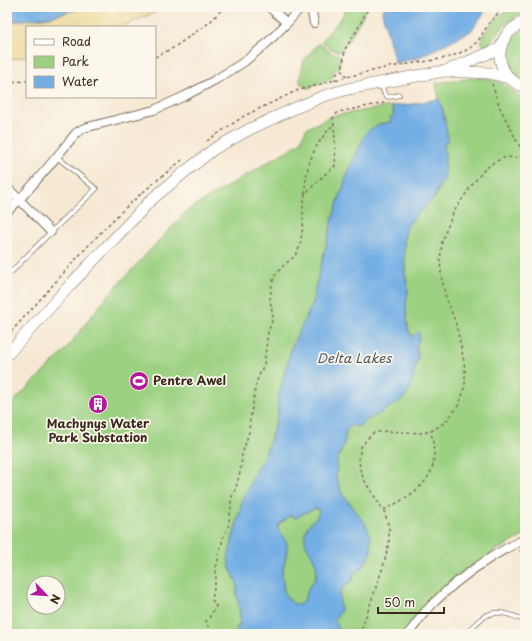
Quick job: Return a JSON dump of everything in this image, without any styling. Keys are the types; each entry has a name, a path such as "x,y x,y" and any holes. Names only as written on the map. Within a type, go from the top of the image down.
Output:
{"main road":[{"path":"519,86 503,69 500,58 501,48 505,37 512,29 522,23 525,23"},
{"path":"444,72 501,48"},
{"path":"7,355 71,284 152,199 214,150 250,128 324,96 348,89 444,72 489,73 519,86"}],"street":[{"path":"269,7 287,24"},
{"path":"7,212 20,200 76,133 84,128 154,110 215,80 244,62 266,44 287,24 301,7"},
{"path":"311,7 314,23"},
{"path":"7,187 52,232"},
{"path":"408,634 425,612 458,582 496,555 525,539"}],"lane":[{"path":"386,82 384,93 386,96 389,98 399,95"},
{"path":"11,272 96,189 57,156"},
{"path":"467,634 478,620 492,612 502,612 525,621"}],"path":[{"path":"156,56 173,48 210,22 224,7"},
{"path":"370,7 345,49 342,71 346,76 450,57 469,49 478,41 489,23 504,8 507,7"},
{"path":"335,80 336,74 342,71"},
{"path":"7,82 26,82"},
{"path":"305,194 335,166 336,147 333,118 338,112 384,103 386,96"},
{"path":"360,634 383,567 389,543 389,528 385,513 364,480 360,469 359,457 361,447 373,433 385,431 422,433 432,431 448,419 458,406 462,397 465,384 463,356 456,324 446,298 442,281 440,262 442,241 456,208 483,171 494,162 504,158 525,157 500,108"},
{"path":"209,634 206,621 210,618 216,606 212,600 216,578 216,568 228,528 232,508 231,499 236,488 241,467 242,455 249,432 256,383 264,364 268,332 273,318 270,299 272,284 275,275 282,266 295,256 300,246 308,165 318,144 334,124"},
{"path":"383,510 409,495 421,486 429,476 433,465 434,454 432,431"}],"green space":[{"path":"343,7 365,7 363,16 343,50 339,52 329,48 322,41 344,14"},
{"path":"515,7 525,7 525,15 516,17 506,24 485,47 481,42 490,25 499,16"},
{"path":"525,29 525,79 517,75 511,69 507,62 506,55 511,40"},
{"path":"319,43 331,53 341,56 339,68 332,75 332,79 309,88 300,83 304,60"},
{"path":"471,78 487,78 507,86 525,102 525,535 495,551 423,610 404,634 338,634 335,619 341,610 339,600 341,592 342,589 353,579 354,508 342,494 336,477 337,460 344,445 346,431 352,425 359,427 365,421 382,412 410,390 418,354 416,348 418,340 410,334 408,328 406,306 408,290 405,273 404,239 407,226 416,215 435,198 440,185 444,180 444,144 448,139 436,83"},
{"name":"Pentre Awel","path":"392,106 394,117 391,122 380,124 362,143 350,167 335,210 315,289 313,303 292,347 278,397 278,413 270,441 264,457 244,495 232,540 230,568 237,582 237,596 240,614 240,622 235,634 7,634 7,408 63,353 109,294 188,210 300,143 306,129 331,116"},
{"path":"316,508 319,511 318,516 307,527 313,557 317,566 315,580 309,588 303,602 299,605 294,604 287,598 284,591 282,574 287,551 278,529 278,525 292,514 296,518"}],"sand":[{"path":"86,7 167,7 123,26 26,26 26,56 7,60 7,22 49,17"}],"water":[{"path":"7,7 86,7 49,17 7,22"},
{"path":"385,7 488,7 471,31 417,58 395,63 382,12"},
{"name":"Delta Lakes","path":"439,99 443,111 448,139 444,144 444,180 435,197 407,226 404,239 405,273 408,290 406,306 408,328 410,334 414,336 418,332 420,335 416,348 418,354 417,360 410,390 404,398 365,421 358,427 352,425 346,431 344,445 337,460 336,477 342,494 365,523 370,535 371,553 362,569 354,573 352,581 345,585 341,590 341,610 335,619 338,634 235,634 240,622 240,614 237,596 237,582 230,568 228,558 244,495 264,457 270,441 278,413 278,397 292,346 313,303 315,289 335,210 350,167 365,135 369,130 380,124 391,122 390,117 394,116 392,106","holes":["316,508 319,511 307,527 305,534 306,545 316,566 315,579 308,589 303,602 299,605 294,604 287,598 284,591 282,574 287,551 287,543 278,529 278,525 291,514 296,518"]}],"place":[{"name":"Pentre Awel","path":"139,381"},
{"name":"Machynys Water Park Substation","path":"98,404"}]}
